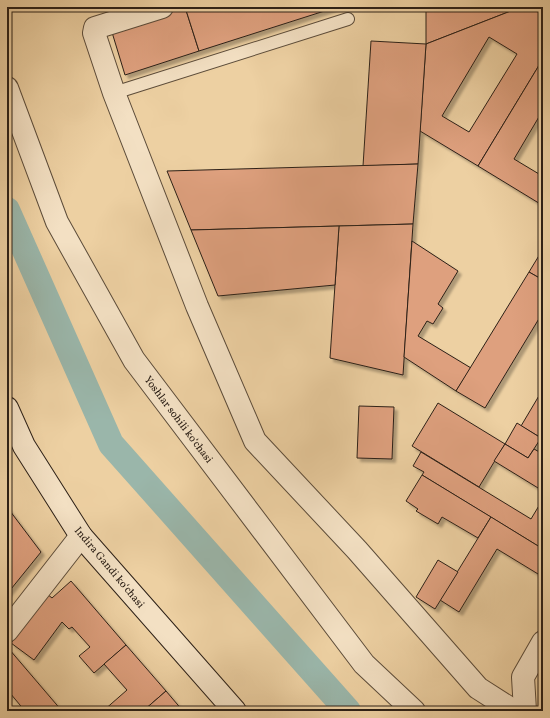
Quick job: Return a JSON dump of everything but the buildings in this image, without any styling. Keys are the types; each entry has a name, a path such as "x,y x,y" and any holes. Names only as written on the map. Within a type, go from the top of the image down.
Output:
{"street":[{"path":"162,7 95,28 94,33 114,93 197,306 255,441 357,550 478,688 514,711"},
{"name":"Yoshlar sohili koʻchasi","path":"7,88 58,222 134,360 364,664 414,711"},
{"name":"Indira Gandi koʻchasi","path":"7,408 24,446 81,536 235,711"},
{"path":"7,631 81,536"},
{"path":"525,711 523,678 543,642"}],"lane":[{"path":"114,93 348,19"}],"waterway":[{"path":"7,210 111,444 348,711"}]}
